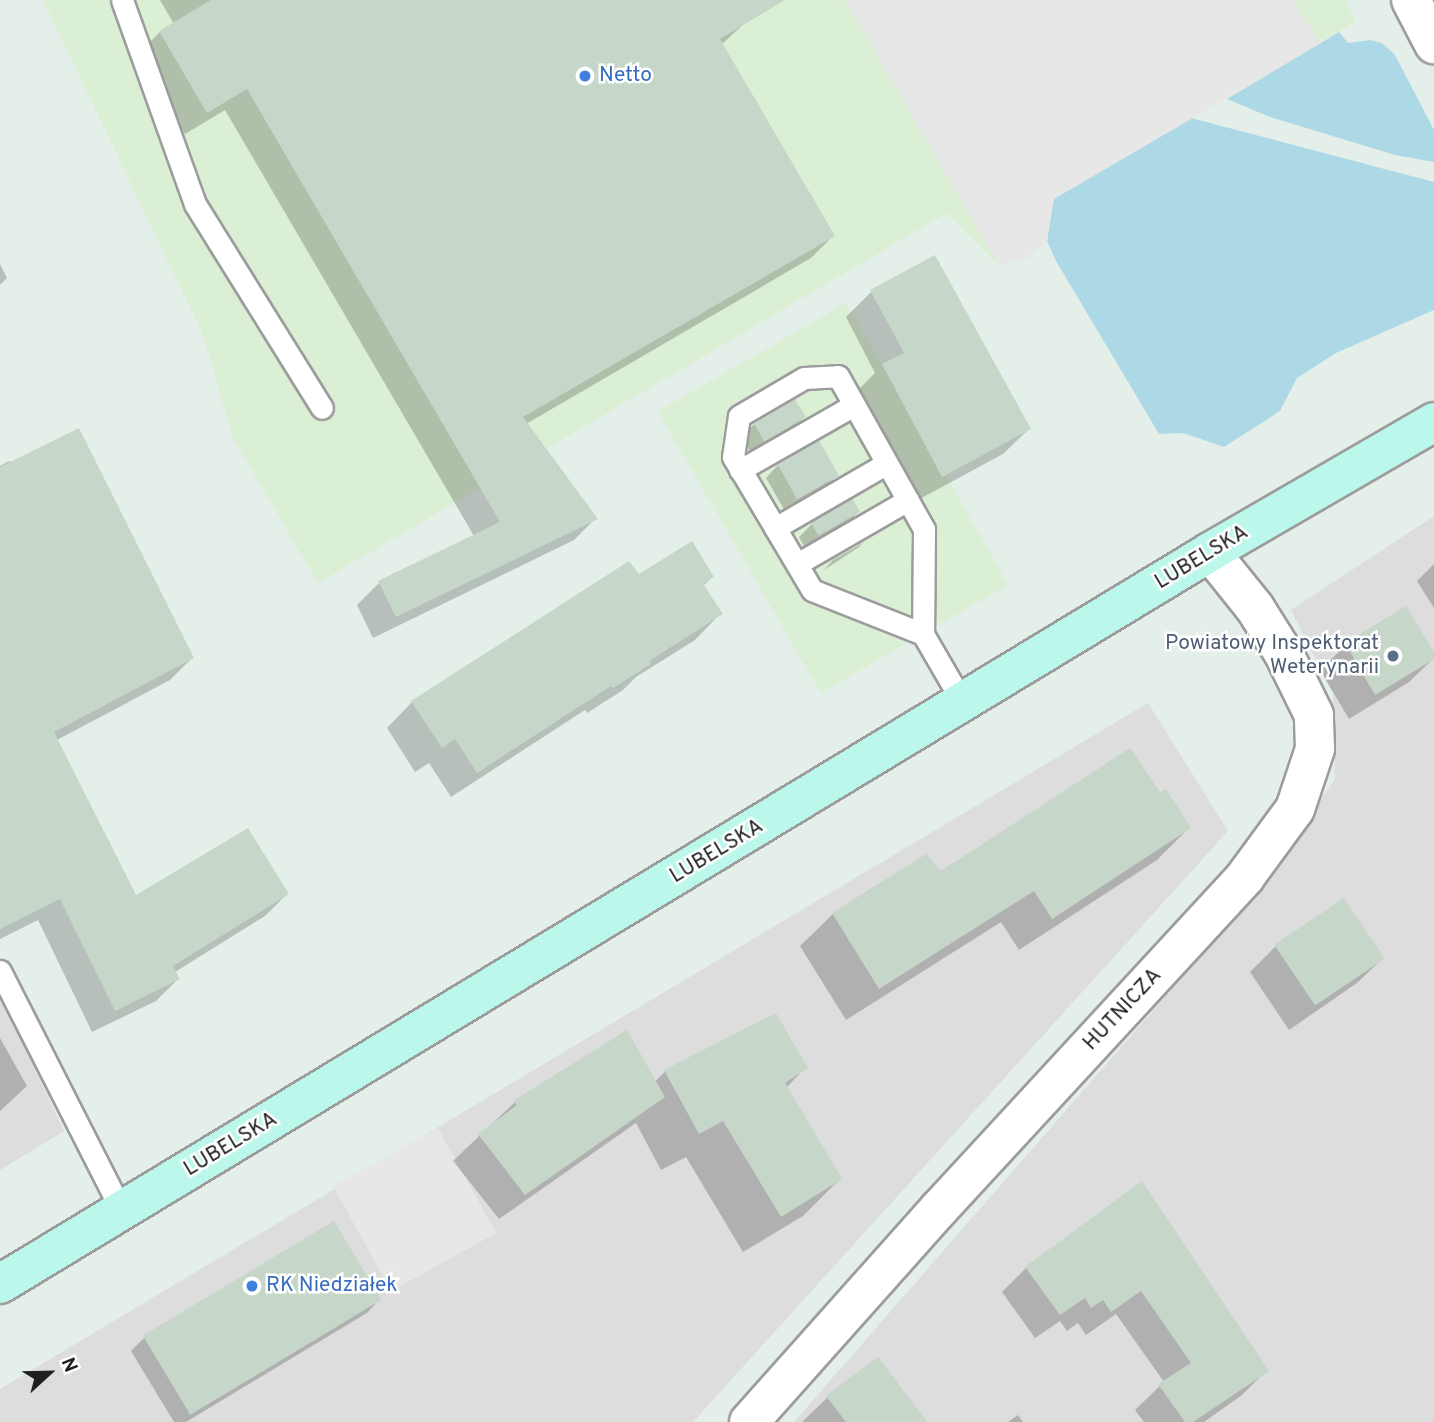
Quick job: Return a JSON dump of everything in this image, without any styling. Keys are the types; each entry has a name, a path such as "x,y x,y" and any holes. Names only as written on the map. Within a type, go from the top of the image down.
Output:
{"main road":[{"name":"LUBELSKA","path":"0,1284 963,704 1210,552 1434,422"}],"street":[{"path":"1410,0 1434,44"},
{"name":"HUTNICZA","path":"749,1422 930,1219 1245,877 1295,809 1315,749 1314,715 1306,694 1271,633 1210,552"}],"lane":[{"path":"122,0 195,204 323,408"},
{"path":"923,634 812,590 733,457 739,416 804,378 838,376 925,529 923,634 963,704"},
{"path":"740,470 854,405"},
{"path":"775,528 887,463"},
{"path":"797,564 908,500"},
{"path":"0,971 122,1211"}],"shaded area":[{"path":"43,0 1345,0 1356,21 1054,199 1047,241 999,266 947,213 318,583 233,438 203,335"},
{"path":"845,0 1292,0 1321,43 1054,199 1047,241 1028,258 999,266"},
{"path":"1339,32 1348,43 1370,40 1382,43 1395,55 1434,130 1434,162 1395,155 1270,117 1227,99"},
{"path":"1191,118 1434,182 1434,310 1336,353 1297,378 1280,411 1224,447 1183,433 1159,434 1056,261 1047,241 1053,199"},
{"path":"846,303 1008,584 821,693 658,412"},
{"path":"1434,516 1434,1422 794,1422 1253,896 1335,779 1333,694 1291,610"},
{"path":"1148,703 1228,831 693,1422 0,1422 0,1389"},
{"path":"0,995 64,1131 0,1170"},
{"path":"438,1128 496,1233 391,1291 333,1186"}],"building":[{"path":"211,0 785,0 720,39 835,236 523,417 598,519 396,617 378,581 500,522 247,89 207,113 159,31"},
{"path":"935,255 1031,429 942,477 882,364 904,353 870,290"},
{"path":"795,399 806,417 765,442 754,424"},
{"path":"79,428 194,658 54,732 136,895 248,828 289,894 173,966 180,979 115,1011 60,899 0,929 0,467"},
{"path":"819,440 839,476 797,499 777,463"},
{"path":"852,498 860,512 818,536 810,522"},
{"path":"692,541 714,577 703,584 723,614 649,661 651,664 613,688 611,686 477,773 455,739 442,748 411,701 629,561 639,574"},
{"name":"Powiatowy Inspektorat Weterynarii","path":"1406,606 1434,652 1434,659 1375,695 1345,643"},
{"path":"1130,748 1160,792 1166,789 1191,828 1052,919 1034,891 879,989 832,913 926,854 941,871"},
{"path":"1344,898 1385,959 1315,1005 1274,945"},
{"path":"776,1013 808,1068 785,1083 842,1179 781,1217 723,1121 699,1134 664,1070"},
{"path":"627,1030 665,1097 525,1195 478,1134 517,1105 513,1101"},
{"path":"1142,1181 1269,1371 1193,1422 1185,1422 1158,1384 1191,1363 1141,1291 1111,1312 1103,1300 1091,1308 1085,1298 1060,1315 1025,1267"},
{"path":"334,1221 381,1300 190,1415 143,1336"},
{"path":"878,1357 927,1422 846,1422 826,1396"}],"place":[{"name":"Netto","path":"585,76"},
{"name":"Powiatowy Inspektorat Weterynarii","path":"1393,656"},
{"name":"RK Niedziałek","path":"252,1286"}]}
